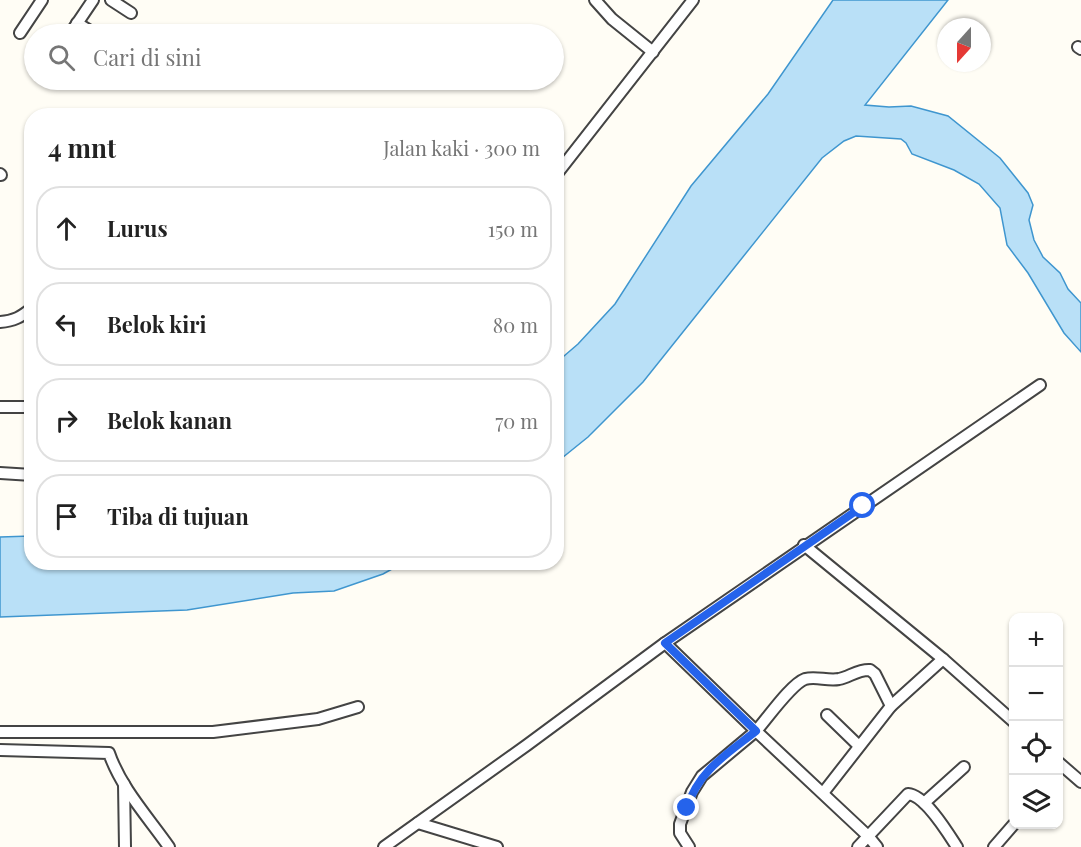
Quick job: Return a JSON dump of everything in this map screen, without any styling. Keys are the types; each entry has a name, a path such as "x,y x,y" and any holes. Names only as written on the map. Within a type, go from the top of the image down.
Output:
{"street":[{"path":"26,24 42,0"},
{"path":"77,23 93,0"},
{"path":"111,0 131,13"},
{"path":"595,0 612,19 653,52"},
{"path":"564,165 693,0"},
{"path":"20,33 24,27"},
{"path":"0,322 11,321 24,315"},
{"path":"384,847 804,545 1040,385"},
{"path":"0,407 24,407"},
{"path":"0,472 24,475"},
{"path":"804,545 1013,721"},
{"path":"665,643 877,847"},
{"path":"823,793 891,706 942,659"},
{"path":"689,847 680,832 680,824 692,792 702,776 756,731 794,687 803,680 834,680 861,670 870,670 875,674 891,706"},
{"path":"0,732 213,732 318,719 358,707"},
{"path":"827,715 859,746"},
{"path":"102,732 114,766 124,784 169,847"},
{"path":"0,750 109,753"},
{"path":"924,803 964,767"},
{"path":"1063,770 1081,782"},
{"path":"124,784 125,847"},
{"path":"858,847 908,794 917,796 924,803 957,847"},
{"path":"418,824 497,847"},
{"path":"994,847 1010,829"}],"water":[{"path":"833,0 948,0 865,105 911,106 948,116 1000,158 1028,193 1033,205 1029,220 1034,240 1043,257 1060,273 1068,289 1081,303 1081,352 1064,333 1028,273 1007,245 1000,208 979,184 954,170 912,154 901,139 856,136 844,141 822,158 643,382 588,437 564,456 564,356 615,304 691,186 768,94"},
{"path":"24,536 24,570 390,570 334,591 293,593 187,610 0,617 0,537"}],"route":[{"path":"687,808 692,792 702,776 756,731 665,643 863,506"}]}
